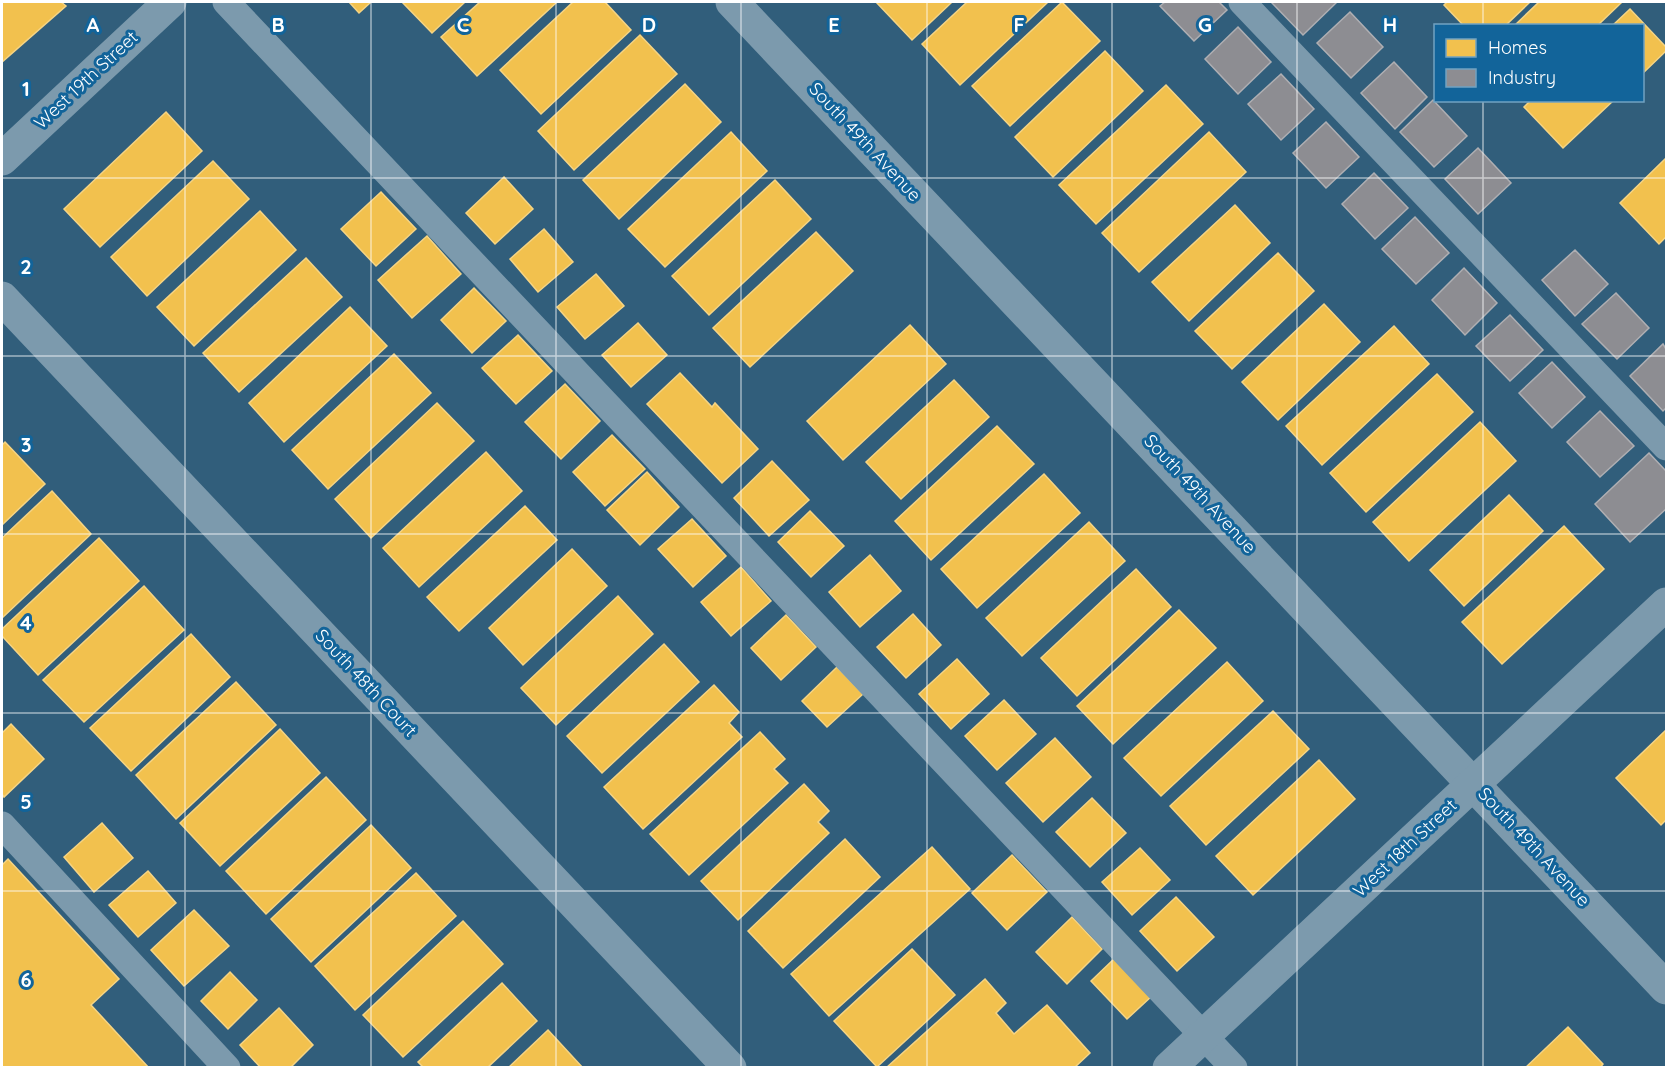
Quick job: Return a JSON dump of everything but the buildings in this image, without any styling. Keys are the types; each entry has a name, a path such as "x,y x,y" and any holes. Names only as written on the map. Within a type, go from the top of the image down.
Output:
{"street":[{"name":"West 19th Street","path":"2,159 170,2"},
{"name":"South 49th Avenue","path":"732,2 1666,987"},
{"name":"South 48th Court","path":"2,298 730,1068"},
{"name":"West 18th Street","path":"1169,1068 1666,604"}],"lane":[{"path":"226,2 1234,1068"},
{"path":"1242,2 1666,447"},
{"path":"2,825 227,1068"}]}
